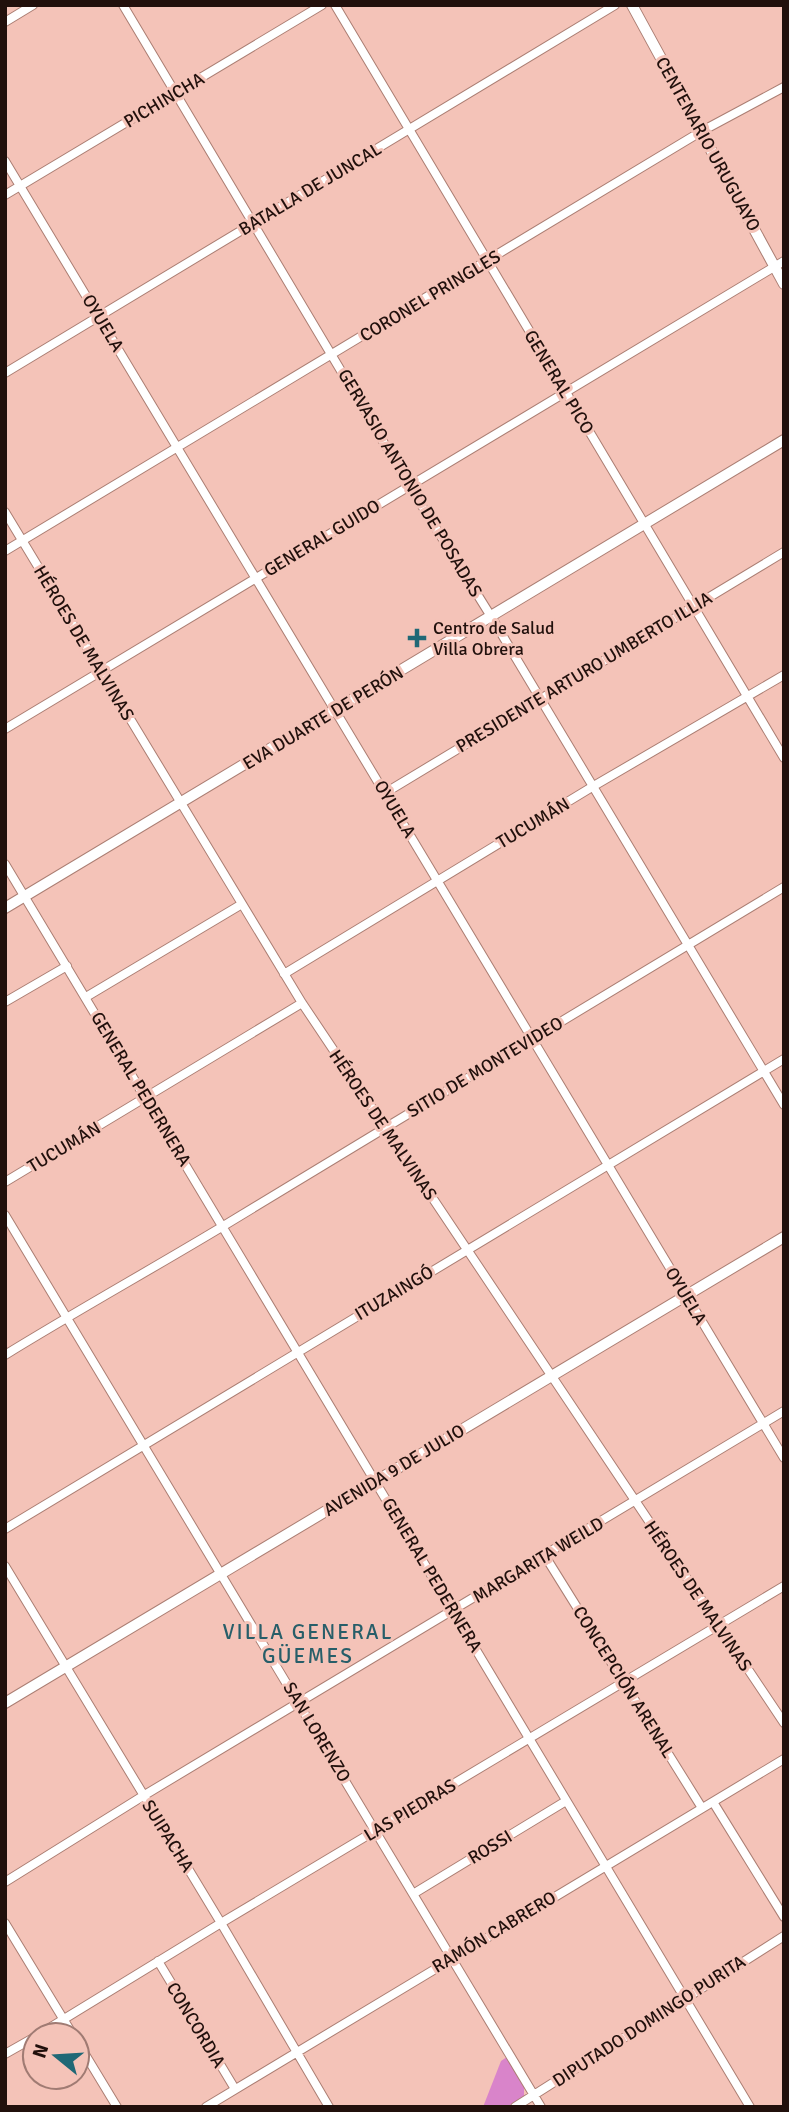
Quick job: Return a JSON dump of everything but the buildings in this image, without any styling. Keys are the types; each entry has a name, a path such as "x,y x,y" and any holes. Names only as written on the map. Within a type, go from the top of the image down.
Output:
{"main road":[{"name":"CENTENARIO URUGUAYO","path":"632,5 779,264 784,284"},
{"name":"EVA DUARTE DE PERÓN","path":"5,908 492,618 784,440"},
{"name":"AVENIDA 9 DE JULIO","path":"5,1703 784,1237"}],"street":[{"path":"5,22 33,5"},
{"name":"GERVASIO ANTONIO DE POSADAS","path":"123,5 784,1105"},
{"name":"PICHINCHA","path":"5,195 322,5"},
{"name":"GENERAL PICO","path":"335,5 784,758"},
{"name":"BATALLA DE JUNCAL","path":"5,373 615,5"},
{"name":"CORONEL PRINGLES","path":"5,551 702,131 784,87"},
{"name":"OYUELA","path":"5,161 784,1458"},
{"name":"GENERAL GUIDO","path":"5,729 779,264"},
{"name":"HÉROES DE MALVINAS","path":"5,512 302,1003 784,1723"},
{"name":"PRESIDENTE ARTURO UMBERTO ILLIA","path":"385,793 784,552"},
{"name":"TUCUMÁN","path":"284,974 784,675"},
{"name":"GENERAL PEDERNERA","path":"5,864 750,2107"},
{"name":"SITIO DE MONTEVIDEO","path":"5,1354 784,887"},
{"path":"86,997 242,904"},
{"path":"5,1002 67,966"},
{"name":"TUCUMÁN","path":"5,1182 302,1003"},
{"name":"ITUZAINGÓ","path":"5,1529 784,1059"},
{"name":"SAN LORENZO","path":"5,1214 541,2107"},
{"name":"MARGARITA WEILD","path":"5,1882 143,1796 784,1411"},
{"name":"CONCEPCIÓN ARENAL","path":"545,1556 702,1808"},
{"name":"SUIPACHA","path":"5,1566 329,2107"},
{"name":"LAS PIEDRAS","path":"64,2020 784,1586"},
{"name":"RAMÓN CABRERO","path":"206,2107 784,1759"},
{"name":"ROSSI","path":"413,1894 566,1801"},
{"path":"713,1802 784,1917"},
{"path":"5,1923 64,2020"},
{"name":"DIPUTADO DOMINGO PURITA","path":"515,2107 784,1936"},
{"name":"CONCORDIA","path":"158,1961 235,2089"},
{"name":"LAS PIEDRAS","path":"5,2054 21,2045"},
{"path":"91,2064 117,2107"}],"shaded area":[{"path":"507,2057 524,2085 524,2096 507,2107 483,2107 501,2061"}],"place":[{"name":"Centro de Salud Villa Obrera","path":"417,638"}],"district":[{"name":"VILLA GENERAL GÜEMES","path":"308,1644"}]}
